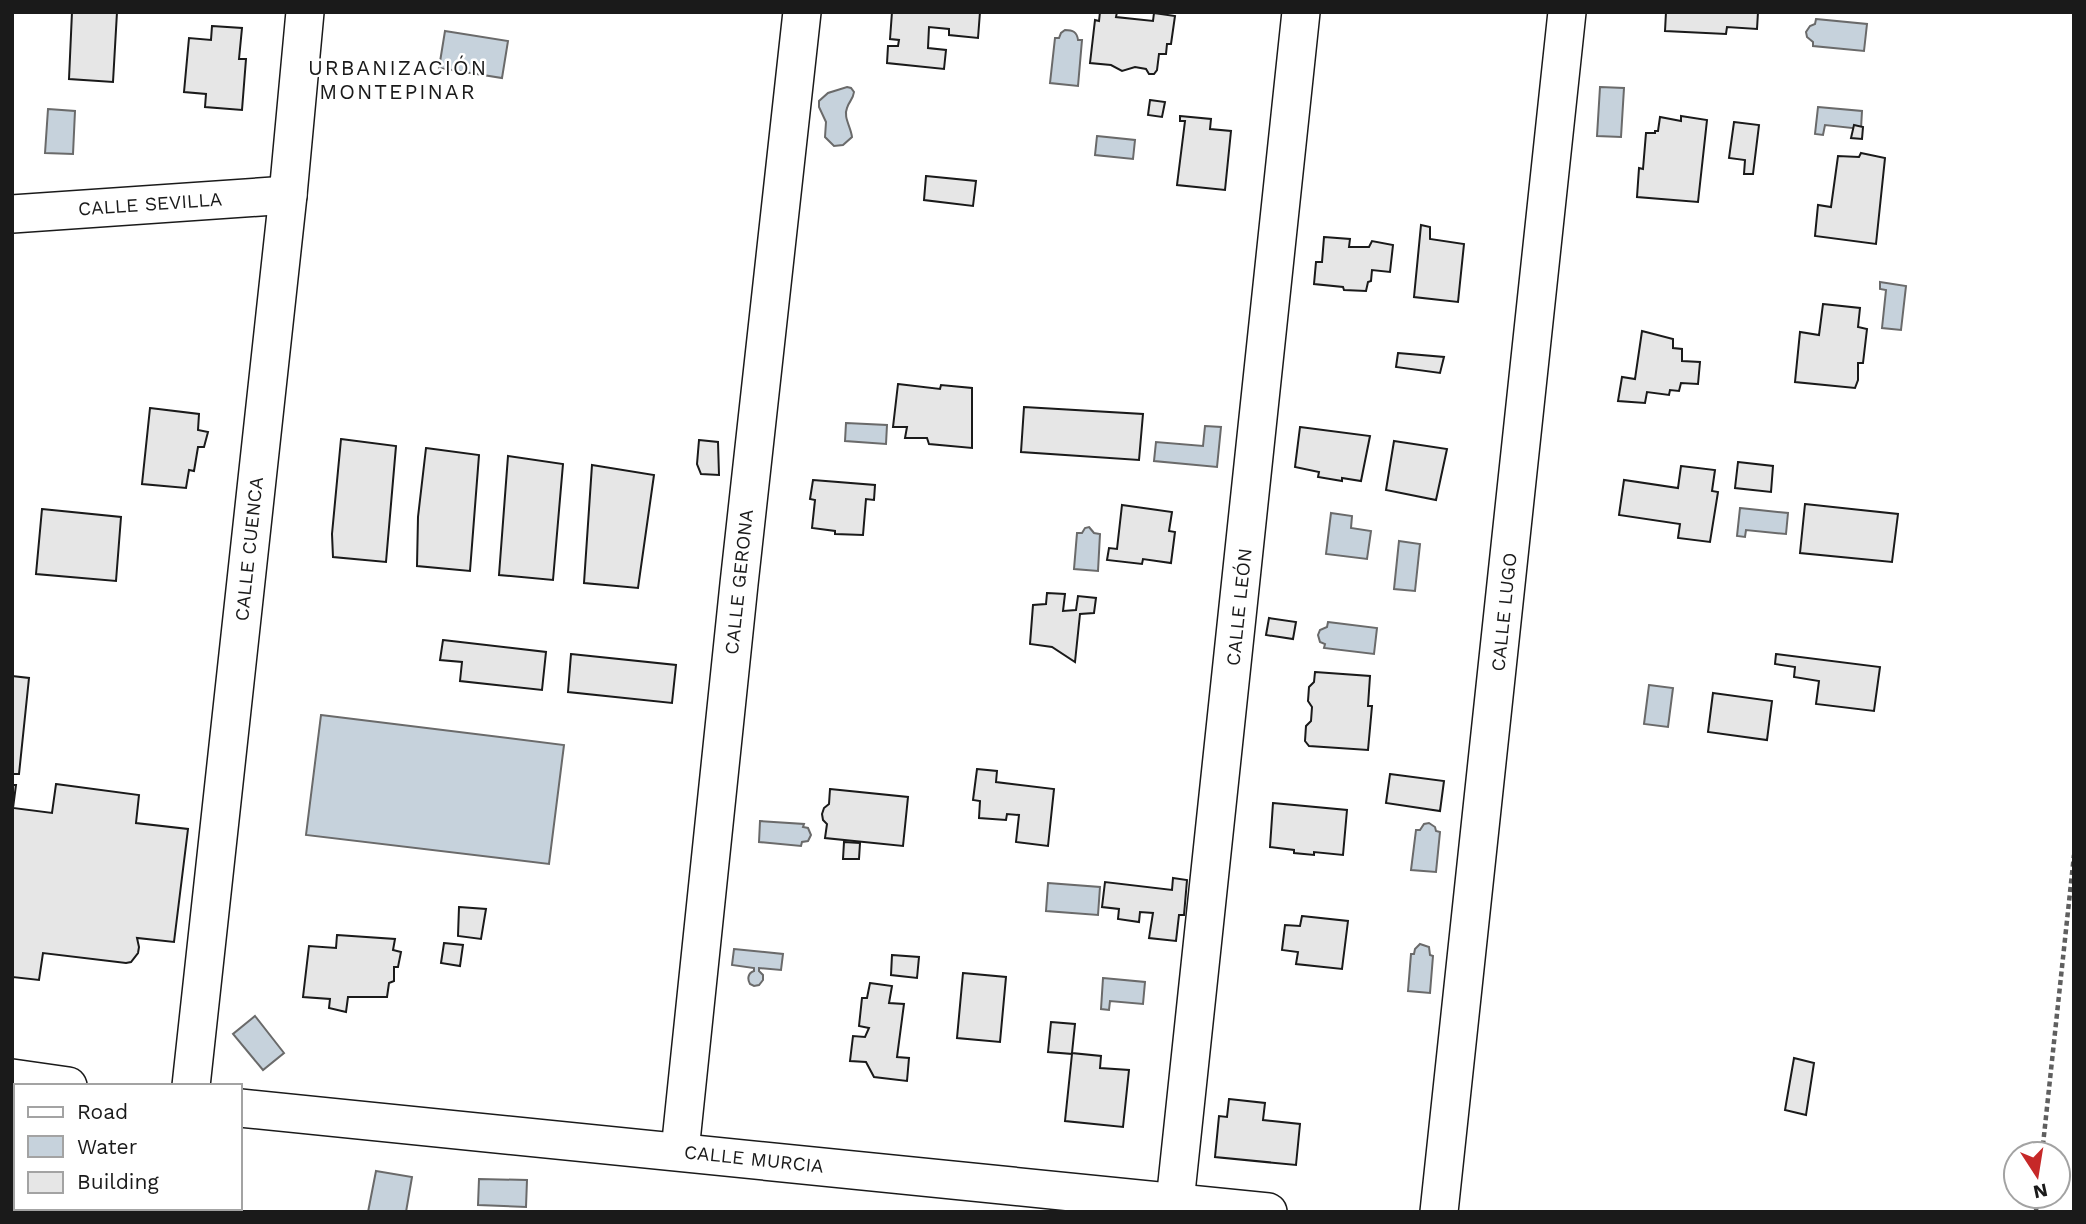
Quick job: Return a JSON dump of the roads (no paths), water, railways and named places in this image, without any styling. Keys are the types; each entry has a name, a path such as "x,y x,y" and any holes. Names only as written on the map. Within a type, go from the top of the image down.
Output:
{"street":[{"name":"CALLE CUENCA","path":"191,1084 288,195 305,12"},
{"name":"CALLE GERONA","path":"680,1151 802,12"},
{"name":"CALLE LEÓN","path":"1175,1202 1301,12"},
{"name":"CALLE LUGO","path":"1439,1212 1567,12"},
{"name":"CALLE SEVILLA","path":"12,214 288,195"},
{"path":"12,1078 54,1084"},
{"name":"CALLE MURCIA","path":"242,1108 1268,1212"}],"water":[{"path":"1816,19 1867,24 1864,51 1813,46 1806,32 1815,24"},
{"path":"1065,30 1074,32 1078,40 1082,40 1078,86 1050,83 1055,38 1059,38"},
{"path":"445,31 508,41 502,78 439,68"},
{"path":"847,87 854,92 846,111 852,137 843,145 834,146 825,137 826,122 819,101 828,93"},
{"path":"1600,87 1624,88 1621,137 1597,136"},
{"path":"1818,107 1862,111 1861,129 1825,125 1823,135 1815,134"},
{"path":"48,109 75,111 73,154 45,153"},
{"path":"1097,136 1135,140 1133,159 1095,155"},
{"path":"1880,282 1906,286 1901,330 1882,328 1886,290 1880,289"},
{"path":"846,423 887,425 886,444 845,441"},
{"path":"1205,426 1221,427 1217,467 1154,461 1156,442 1203,446"},
{"path":"1740,508 1788,513 1786,534 1746,530 1745,537 1737,536"},
{"path":"1331,513 1352,516 1351,528 1371,531 1367,559 1326,554"},
{"path":"1089,527 1094,533 1100,534 1098,571 1074,569 1077,533 1082,533"},
{"path":"1399,541 1420,544 1415,591 1394,589"},
{"path":"1328,622 1377,628 1374,654 1324,648 1325,644 1320,642 1318,635 1320,630 1327,627"},
{"path":"1649,685 1673,688 1668,727 1644,724"},
{"path":"321,715 564,745 549,864 306,835"},
{"path":"760,821 804,824 803,827 808,828 811,835 801,846 759,842"},
{"path":"1429,823 1440,832 1436,872 1411,870 1416,830"},
{"path":"1048,883 1100,887 1098,915 1046,911"},
{"path":"1420,944 1429,947 1430,955 1433,956 1430,993 1408,991 1411,954 1414,954"},
{"path":"734,949 783,954 781,970 759,968 763,980 754,986 748,978 754,968 732,965"},
{"path":"1103,978 1145,982 1143,1004 1110,1001 1109,1010 1101,1009"},
{"path":"255,1016 284,1053 263,1070 233,1034"},
{"path":"376,1171 412,1177 406,1212 368,1212"},
{"path":"479,1179 527,1180 526,1207 478,1205"}],"district":[{"name":"URBANIZACIÓN MONTEPINAR","path":"398,79"}]}
